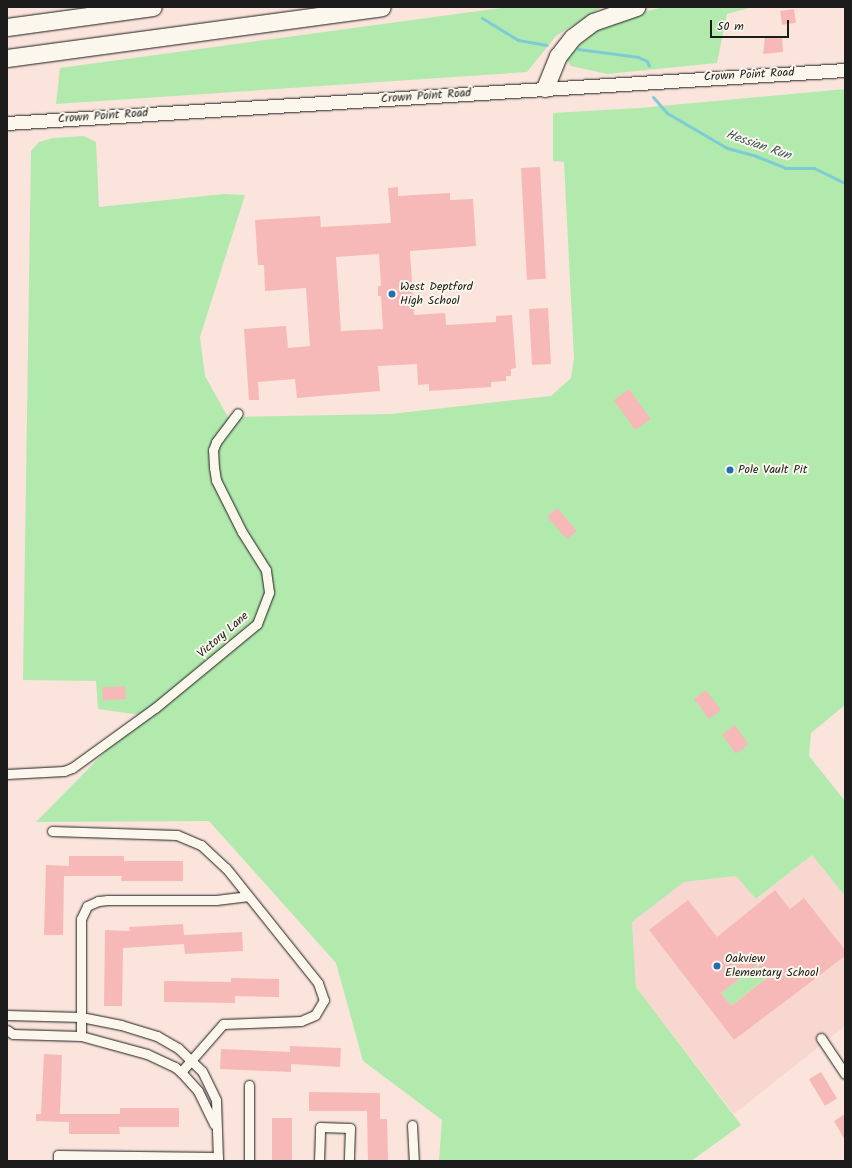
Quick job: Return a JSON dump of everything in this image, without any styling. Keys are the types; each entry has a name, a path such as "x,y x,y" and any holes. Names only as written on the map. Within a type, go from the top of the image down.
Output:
{"highway":[{"path":"7,27 69,20 153,7"},
{"path":"7,58 382,7"},
{"path":"545,88 558,56 573,36 594,22 636,7"}],"main road":[{"name":"Crown Point Road","path":"7,123 845,70"}],"street":[{"name":"Victory Lane","path":"7,774 64,771 72,768 155,708 257,624 269,592 266,570 242,532 216,480 214,468 213,450 216,442 238,413"},
{"path":"52,831 177,835 201,845 226,868 318,983 324,1000 315,1015 301,1021 223,1024 181,1072"},
{"path":"81,1036 81,919 87,906 98,901 108,900 216,900 247,896"},
{"path":"7,1015 80,1017 131,1027 158,1036 192,1059 202,1070 216,1100 218,1159 58,1155 58,1161"},
{"path":"7,1030 13,1034 81,1036 147,1054 175,1067 198,1090 217,1129"},
{"path":"821,1038 845,1074"},
{"path":"249,1085 249,1161"},
{"path":"412,1125 414,1161"},
{"path":"319,1161 320,1127 350,1128 350,1161"}],"shaded area":[{"path":"812,855 845,896 845,1026 734,1114 636,987 632,922 684,882 736,876 757,899"}],"green space":[{"path":"508,7 602,7 556,36 527,72 56,104 60,68"},
{"path":"664,7 753,7 727,14 717,63 607,74 571,66 566,59 596,29 635,14"},
{"path":"845,89 845,705 811,733 809,756 845,801 845,896 812,855 756,899 736,876 684,882 632,922 636,987 741,1125 691,1161 439,1161 442,1120 363,1061 336,963 209,821 36,822 141,715 98,709 96,681 23,680 31,151 39,142 53,138 84,136 96,142 99,207 224,194 245,195 200,337 205,376 228,417 391,414 551,396 571,378 574,359 564,162 553,161 553,113 639,108"},
{"path":"757,965 767,978 731,1006 721,993"}],"building":[{"path":"794,9 796,23 782,25 780,11"},
{"path":"782,36 783,52 763,54 765,37"},
{"path":"540,167 546,279 527,280 521,168"},
{"name":"West Deptford High School","path":"398,187 398,196 450,193 450,200 473,199 476,246 410,251 414,315 445,313 446,325 496,322 496,316 512,315 516,368 511,369 511,376 506,376 506,381 491,382 491,387 429,391 429,384 418,385 417,364 378,366 380,391 297,398 295,379 258,382 259,400 249,400 244,329 286,326 288,348 310,346 306,288 265,291 264,265 258,265 255,220 320,216 321,227 391,223 388,188","holes":["379,254 381,286 378,286 378,296 381,296 383,329 341,331 336,257"]},
{"path":"548,308 551,364 532,365 529,309"},
{"path":"629,389 651,419 635,430 614,400"},
{"path":"557,508 577,531 567,539 547,517"},
{"path":"125,686 126,699 103,701 102,688"},
{"path":"706,690 721,710 709,719 694,699"},
{"path":"735,725 749,745 736,754 722,734"},
{"path":"69,856 124,856 124,861 183,861 183,881 121,881 122,876 64,876 63,935 44,935 46,865 69,866"},
{"name":"Oakview Elementary School","path":"775,890 790,909 804,898 845,950 845,956 734,1040 649,930 688,900 717,937","holes":["757,965 767,978 731,1006 721,993"]},
{"path":"183,924 184,935 242,932 243,951 185,954 184,944 123,948 122,1006 104,1006 105,930 130,931 129,927"},
{"path":"231,978 279,979 279,997 235,996 235,1003 164,1002 164,981 231,982"},
{"path":"290,1046 341,1048 340,1067 291,1064 291,1072 220,1069 221,1049 290,1052"},
{"path":"44,1054 62,1055 60,1114 120,1114 120,1108 179,1108 179,1127 119,1127 120,1134 69,1134 69,1122 36,1121 36,1114 41,1114"},
{"path":"821,1072 837,1099 825,1106 809,1079"},
{"path":"309,1092 380,1093 380,1119 387,1119 388,1161 368,1161 367,1111 309,1111"},
{"path":"845,1114 845,1140 834,1121"},
{"path":"272,1118 292,1118 292,1161 272,1161"}],"waterway":[{"name":"Hessian Run","path":"482,18 518,40 547,45"},
{"name":"Hessian Run","path":"578,49 638,57 647,61 649,66"},
{"name":"Hessian Run","path":"653,97 667,113 727,148 756,156 785,168 814,168 845,183"}],"place":[{"name":"West Deptford High School","path":"392,294"},
{"name":"Pole Vault Pit","path":"730,470"},
{"name":"Oakview Elementary School","path":"717,966"}]}
